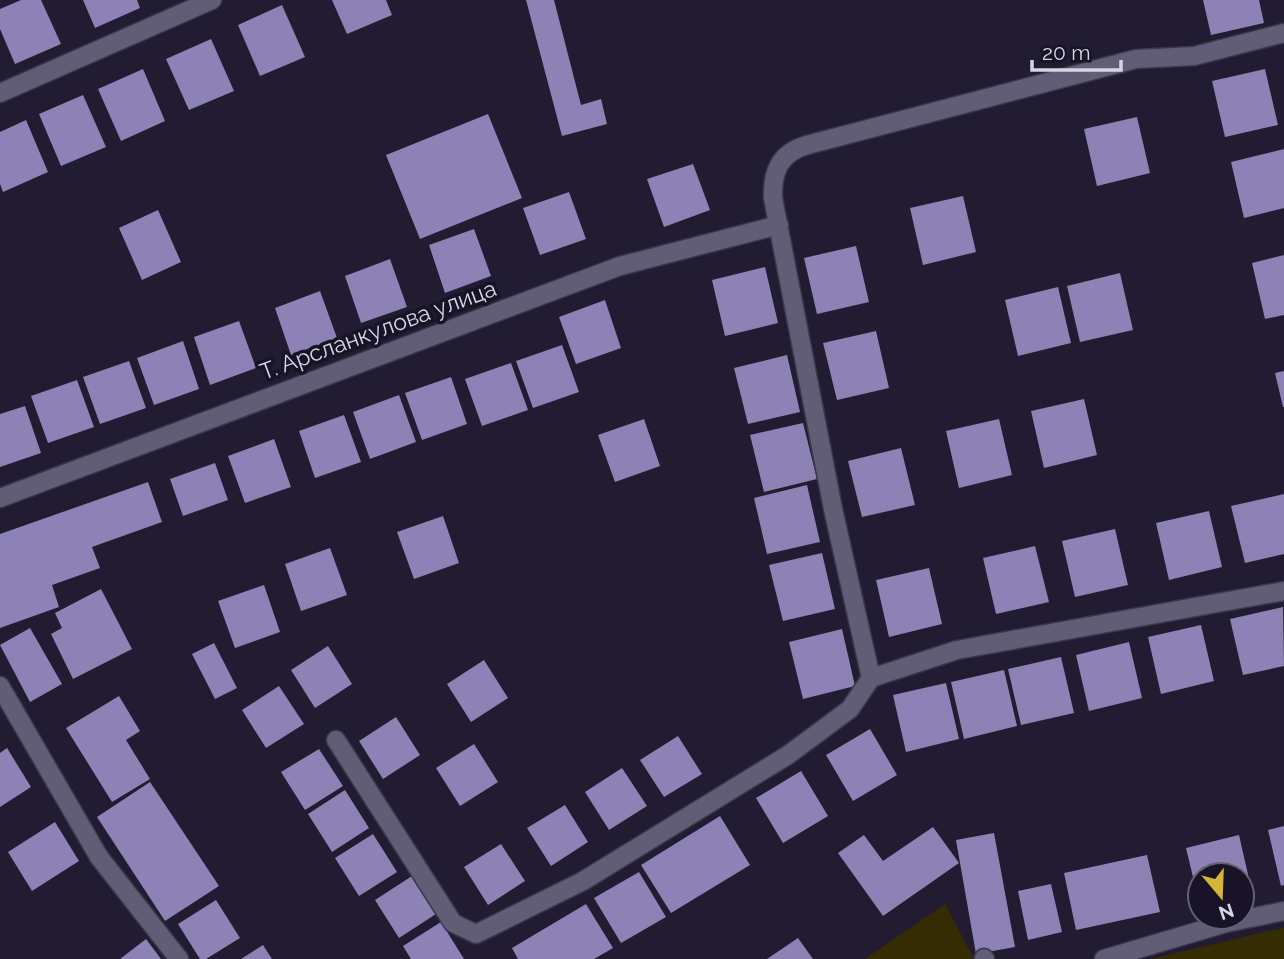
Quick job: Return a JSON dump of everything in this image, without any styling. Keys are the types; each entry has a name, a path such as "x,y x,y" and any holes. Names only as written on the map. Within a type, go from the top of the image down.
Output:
{"street":[{"path":"0,93 212,0"},
{"path":"871,678 833,509 772,198 775,170 781,160 797,148 1136,59 1194,56 1284,33"},
{"name":"Т. Арсланкулова улица","path":"0,498 620,266 779,225"},
{"path":"335,740 453,923 476,934 583,881 788,755 850,709 871,678 957,650 1284,590"},
{"path":"0,686 99,857 180,959"},
{"path":"1104,959 1226,923 1284,911"}],"shaded area":[{"path":"945,904 974,959 865,959"},
{"path":"1284,928 1284,959 1151,959 1268,931"}],"building":[{"path":"21,0 41,0 61,44 15,64 0,29 0,9"},
{"path":"83,0 137,0 140,8 95,28"},
{"path":"332,0 386,0 392,15 347,34"},
{"path":"526,0 554,0 581,105 601,99 607,124 562,136"},
{"path":"1203,0 1259,0 1264,23 1211,35"},
{"path":"282,5 305,57 260,76 238,25"},
{"path":"211,39 234,91 189,110 166,59"},
{"path":"143,69 165,121 121,141 98,89"},
{"path":"1265,69 1278,125 1225,137 1212,81"},
{"path":"83,95 106,147 61,166 39,114"},
{"path":"488,114 522,198 420,239 386,155"},
{"path":"1137,117 1150,173 1097,186 1084,129"},
{"path":"26,120 48,172 3,192 0,184 0,132"},
{"path":"1284,149 1284,208 1244,218 1231,162"},
{"path":"693,164 710,210 664,227 647,179"},
{"path":"569,192 586,239 540,255 523,208"},
{"path":"963,196 976,252 923,265 910,208"},
{"path":"158,210 181,262 142,280 119,228"},
{"path":"474,229 491,276 445,293 429,245"},
{"path":"856,246 869,302 817,314 804,258"},
{"path":"1284,255 1284,315 1265,319 1252,263"},
{"path":"390,259 407,307 361,323 345,276"},
{"path":"765,267 778,323 725,336 712,280"},
{"path":"1120,273 1133,330 1080,342 1067,286"},
{"path":"1058,287 1071,343 1018,356 1005,300"},
{"path":"320,291 337,338 291,355 275,308"},
{"path":"605,300 621,348 576,364 559,317"},
{"path":"239,321 256,368 210,385 194,337"},
{"path":"876,331 889,388 837,400 823,343"},
{"path":"183,341 199,389 154,405 137,358"},
{"path":"562,345 579,392 533,408 516,361"},
{"path":"787,355 800,412 748,424 734,368"},
{"path":"129,361 146,408 100,424 83,377"},
{"path":"511,363 528,410 482,426 465,379"},
{"path":"1284,371 1284,407 1283,407 1275,373"},
{"path":"451,377 467,424 422,440 405,393"},
{"path":"77,380 94,427 48,443 31,396"},
{"path":"399,395 416,442 370,459 353,412"},
{"path":"1084,399 1097,455 1044,468 1031,411"},
{"path":"25,406 41,453 0,467 0,414"},
{"path":"344,415 361,462 315,478 299,431"},
{"path":"644,419 660,466 615,482 598,435"},
{"path":"999,419 1012,475 959,488 946,431"},
{"path":"803,423 817,479 764,492 750,435"},
{"path":"274,439 291,487 245,503 228,456"},
{"path":"901,448 915,505 862,517 848,461"},
{"path":"215,463 228,500 183,516 170,479"},
{"path":"148,482 162,522 92,547 100,568 52,585 59,607 0,628 0,534"},
{"path":"807,485 820,542 767,554 754,498"},
{"path":"1284,494 1284,554 1245,563 1231,506"},
{"path":"1209,511 1222,567 1169,580 1156,523"},
{"path":"443,516 459,563 414,579 397,532"},
{"path":"1115,529 1128,585 1075,597 1062,541"},
{"path":"1035,546 1049,602 996,614 983,558"},
{"path":"330,548 347,595 301,611 285,564"},
{"path":"822,553 835,609 783,621 769,565"},
{"path":"929,568 942,624 889,637 876,580"},
{"path":"264,585 280,632 235,648 218,601"},
{"path":"101,589 132,649 73,679 51,634 62,628 55,613"},
{"path":"1283,607 1284,666 1243,675 1230,619"},
{"path":"1201,625 1214,681 1161,694 1148,637"},
{"path":"30,628 62,684 30,702 0,645"},
{"path":"842,629 855,686 803,699 789,642"},
{"path":"1129,642 1142,698 1089,711 1076,655"},
{"path":"214,643 237,688 215,699 192,654"},
{"path":"328,646 352,684 315,708 291,670"},
{"path":"1061,657 1074,713 1021,725 1008,669"},
{"path":"484,660 508,698 471,722 447,684"},
{"path":"1004,670 1017,726 964,739 951,682"},
{"path":"946,683 959,739 906,752 893,695"},
{"path":"279,686 304,724 266,748 242,710"},
{"path":"119,696 140,731 126,740 150,779 112,802 66,728"},
{"path":"396,717 420,755 383,779 359,741"},
{"path":"870,729 897,775 853,801 826,755"},
{"path":"678,736 702,774 664,797 640,760"},
{"path":"474,744 498,782 460,806 436,768"},
{"path":"7,748 31,787 0,807 0,753"},
{"path":"319,749 343,786 305,810 281,772"},
{"path":"622,768 647,806 609,830 585,792"},
{"path":"801,771 828,816 783,843 756,798"},
{"path":"150,782 219,886 165,921 97,817"},
{"path":"345,790 369,828 332,852 308,814"},
{"path":"565,805 588,842 551,866 527,828"},
{"path":"720,816 750,865 671,913 641,865"},
{"path":"55,822 79,861 32,891 8,852"},
{"path":"1284,826 1284,885 1281,886 1268,830"},
{"path":"933,827 959,863 883,916 838,853 864,835 883,861"},
{"path":"994,833 1015,947 976,954 956,840"},
{"path":"373,834 397,872 359,896 335,858"},
{"path":"1239,835 1245,861 1189,861 1186,848"},
{"path":"501,844 525,881 488,905 464,867"},
{"path":"1147,855 1160,912 1076,930 1064,873"},
{"path":"639,872 666,917 621,943 594,898"},
{"path":"412,876 436,914 399,938 375,900"},
{"path":"1051,884 1062,932 1028,940 1018,891"},
{"path":"216,900 240,938 206,959 200,959 178,924"},
{"path":"586,904 613,948 594,959 518,959 512,948"},
{"path":"441,922 464,959 411,959 403,946"},
{"path":"798,938 813,959 767,959"},
{"path":"146,939 161,959 120,959"},
{"path":"263,945 272,959 241,959"}]}
